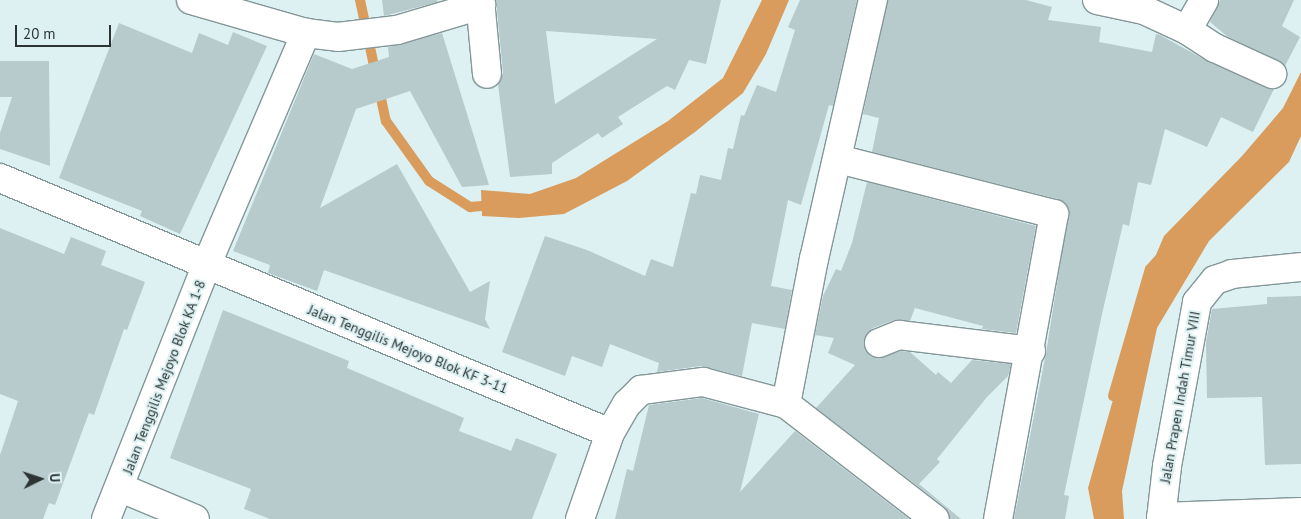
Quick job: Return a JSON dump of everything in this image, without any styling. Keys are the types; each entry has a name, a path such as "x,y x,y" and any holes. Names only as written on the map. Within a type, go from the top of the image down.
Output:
{"street":[{"path":"191,0 238,7 306,33 338,38 397,30 481,3 487,74"},
{"path":"786,404 814,259 874,0"},
{"path":"1097,0 1139,5 1187,30 1215,48 1272,74"},
{"path":"1187,30 1204,0"},
{"name":"Jalan Tenggilis Mejoyo Blok KA 1-8","path":"106,519 121,488 206,266 306,33"},
{"path":"838,159 1053,212 1031,351 998,519"},
{"name":"Jalan Tenggilis Mejoyo Blok KF 3-11","path":"0,178 206,266 610,433"},
{"name":"Jalan Prapen Indah Timur VIII","path":"1161,518 1197,302 1215,280 1232,274 1301,267"},
{"path":"879,343 899,335 1031,351"},
{"path":"580,519 610,433 627,404 641,390 669,384 703,382 786,404 935,519"},
{"path":"121,488 195,519"},
{"path":"1161,518 1301,512"}],"shaded area":[{"path":"762,0 789,0 766,54 743,93 695,132 627,181 564,214 519,218 482,216 481,190 530,194 576,178 668,121 723,78"},
{"path":"1301,72 1301,136 1289,162 1209,241 1157,328 1122,491 1124,519 1094,519 1088,488 1150,269 1164,236 1242,156 1283,108"}],"building":[{"path":"382,0 437,0 438,2 384,16"},
{"path":"496,0 721,0 706,64 689,60 675,90 667,86 618,117 623,124 602,138 598,133 552,163 552,174 510,177 498,85 503,73","holes":["546,31 657,39 555,104"]},
{"path":"800,0 857,0 833,106 829,105 801,205 788,200 771,286 792,290 785,329 752,323 742,376 701,366 657,372 659,363 610,344 602,367 572,356 565,376 502,352 545,236 587,250 645,276 651,259 673,267 691,193 696,194 700,175 721,180 728,148 733,149 741,115 744,116 757,85 776,92 795,30 788,27"},
{"path":"888,0 1026,0 1052,7 1048,20 1101,27 1099,42 1152,52 1156,34 1160,35 1209,62 1274,89 1253,132 1221,117 1207,147 1165,129 1151,185 1138,182 1129,226 1123,224 1102,314 1064,495 1069,496 1065,519 1014,519 1046,353 1069,209 1058,199 872,152 879,118 863,114"},
{"path":"1220,0 1294,0 1282,26 1300,37 1285,66 1228,37 1210,22"},
{"path":"119,23 192,53 199,33 228,45 233,32 267,46 180,234 140,216 142,211 59,178"},
{"path":"442,33 489,185 462,187 410,91 356,109 320,208 397,164 470,292 490,281 485,319 490,329 324,270 317,291 268,273 270,265 233,251 314,54 352,69 389,57 388,47"},
{"path":"0,61 49,61 50,166 0,149 0,133 12,97 0,97"},
{"path":"867,182 1036,226 1016,333 982,329 983,326 915,308 910,321 894,320 873,328 864,340 870,356 877,358 901,351 910,352 936,375 938,372 951,383 972,360 1011,364 1008,376 987,397 937,459 940,462 919,484 961,519 950,519 945,507 816,408 855,365 828,353 834,338 815,335 823,296 836,269 841,271 852,243"},
{"path":"0,228 64,254 71,237 106,251 101,265 145,282 127,330 124,329 94,415 89,413 55,505 49,503 43,519 0,519 0,455 18,401 0,394"},
{"path":"1301,296 1301,464 1265,465 1262,397 1207,398 1206,342 1212,309 1267,304 1267,297"},
{"path":"223,310 349,361 347,368 464,418 459,431 511,451 516,438 557,454 532,519 270,519 244,509 251,489 170,458"},
{"path":"702,398 759,414 740,492 795,431 909,519 615,519 627,469 633,471 649,405"}],"waterway":[{"path":"360,0 376,75"},
{"path":"379,89 386,121 429,181 470,207 493,205"},
{"path":"1113,396 1150,269 1159,259"}]}
